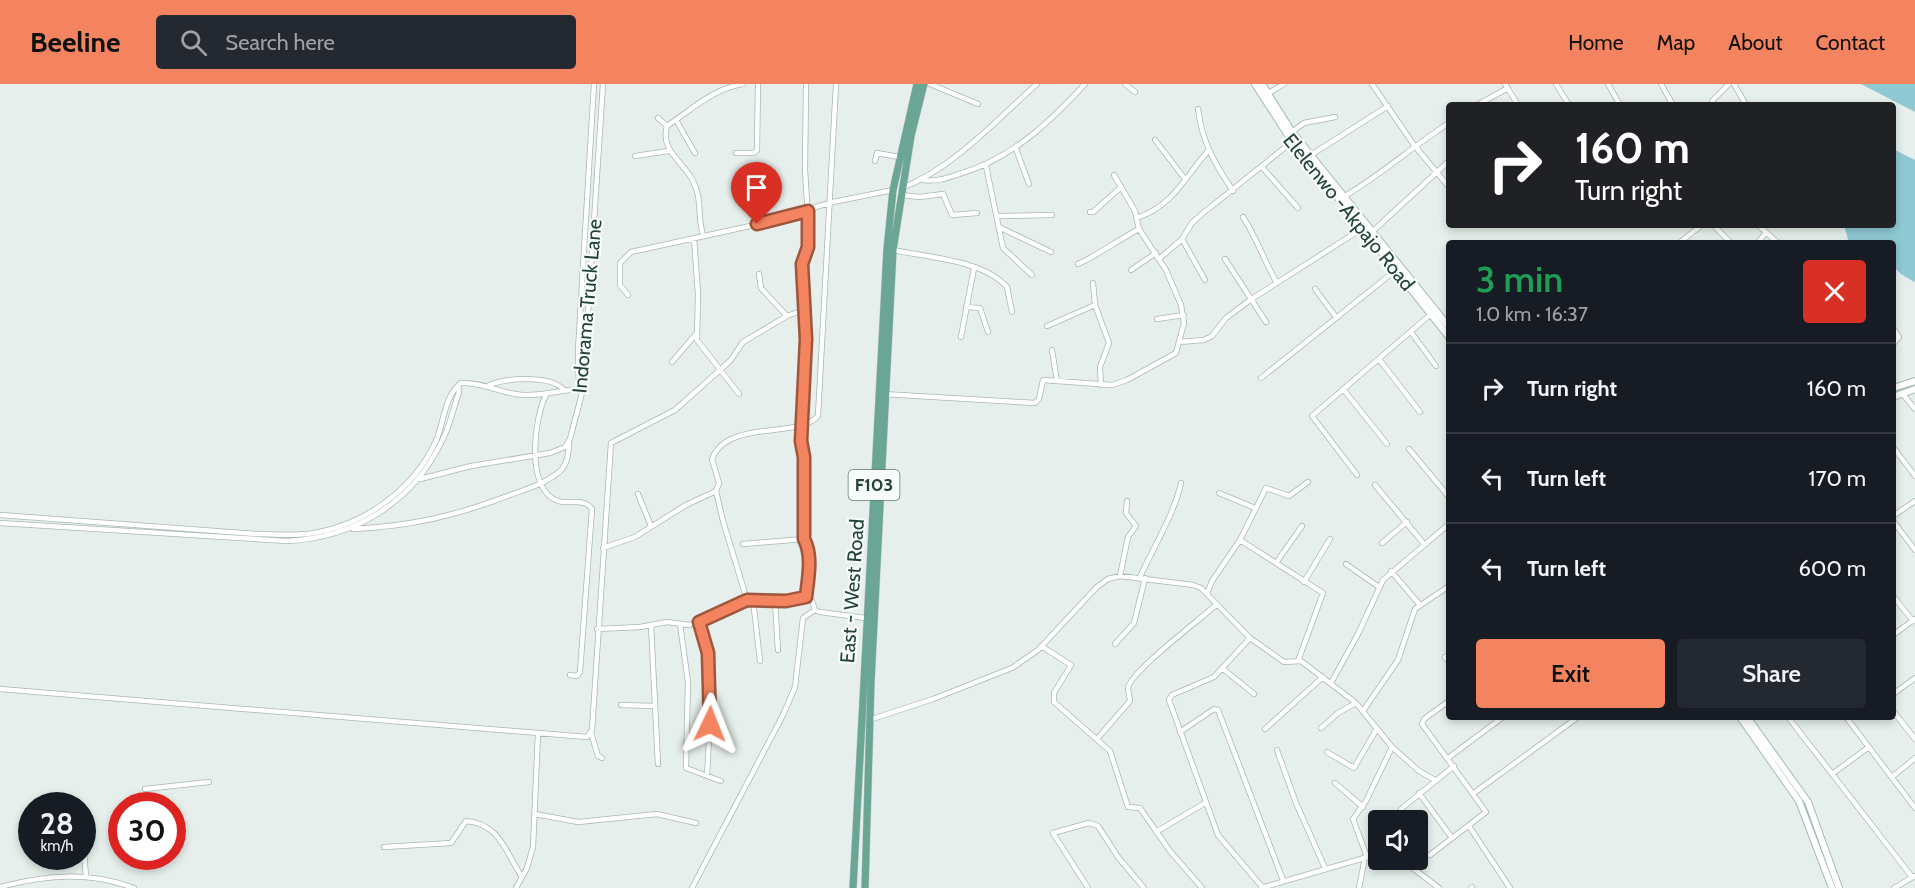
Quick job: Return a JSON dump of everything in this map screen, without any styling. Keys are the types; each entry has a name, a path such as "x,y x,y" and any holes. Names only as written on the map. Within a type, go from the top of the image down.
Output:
{"main road":[{"name":"East - West Road","path":"853,888 878,394 893,190 917,84"},
{"name":"East - West Road","path":"865,888 869,720 893,250 901,191 924,84"},
{"name":"Elelenwo -Akpajo Road","path":"1256,84 1277,122 1446,333"},
{"path":"1262,84 1292,132 1446,323"},
{"path":"1896,387 1915,381"},
{"path":"1896,396 1915,389"},
{"path":"1742,720 1798,801 1832,888"},
{"path":"1749,720 1808,802 1839,888"}],"street":[{"path":"489,385 503,379 526,380 555,384 563,389 580,391 594,84"},
{"name":"Indorama Truck Lane","path":"351,529 400,527 434,521 540,484 562,470 569,451 580,391 603,84"},
{"path":"703,235 700,224 701,206 693,180 669,151 665,135 667,126 720,90 743,84"},
{"path":"736,153 754,153 757,150 758,84"},
{"path":"806,84 805,170 808,247 802,264 804,539 808,547 809,571 806,597"},
{"path":"760,661 750,600 716,491 719,483 712,459 726,441 802,424 818,416 836,84"},
{"path":"930,84 978,104"},
{"path":"901,191 923,180 971,144 1037,84"},
{"path":"923,180 940,180 986,166 1016,149 1050,120 1085,84"},
{"path":"1125,84 1135,92"},
{"path":"1267,94 1284,84"},
{"path":"1372,84 1414,145 1446,183"},
{"path":"1556,84 1567,102"},
{"path":"1608,84 1618,102"},
{"path":"1660,84 1671,102"},
{"path":"1712,101 1729,84"},
{"path":"1734,84 1744,102"},
{"path":"1482,102 1507,86 1516,102"},
{"path":"1311,155 1388,106"},
{"path":"1137,218 1163,205 1181,189 1185,179 1208,151 1209,146 1201,133 1198,109"},
{"path":"1292,132 1304,123 1335,117"},
{"path":"658,118 667,126"},
{"path":"676,120 695,153"},
{"path":"1345,196 1376,177 1414,145 1446,125"},
{"path":"1155,141 1185,179"},
{"path":"1131,270 1182,239 1193,221 1293,141"},
{"path":"1016,149 1029,184"},
{"path":"635,156 669,151"},
{"path":"1208,151 1233,191"},
{"path":"874,161 877,153 899,157"},
{"path":"1373,231 1446,164"},
{"path":"986,166 1005,250 1032,275"},
{"path":"1262,167 1298,208"},
{"path":"878,394 1035,403 1039,399 1042,382 1116,384 1175,354 1184,315 1166,270 1139,229 1137,218 1114,175"},
{"path":"1090,212 1094,212 1120,188"},
{"path":"628,295 620,285 620,263 625,256 640,249 893,190"},
{"path":"901,191 920,197 943,194 952,215 977,213"},
{"path":"999,216 1052,215"},
{"path":"1243,217 1258,240 1263,258 1277,284"},
{"path":"1001,228 1051,252"},
{"path":"1179,342 1204,340 1212,336 1230,315 1250,300 1363,228"},
{"path":"1683,240 1698,228"},
{"path":"1716,228 1728,240"},
{"path":"1761,228 1774,240"},
{"path":"1078,264 1103,253 1119,239 1139,229"},
{"path":"1760,240 1766,233"},
{"path":"694,238 698,294 696,334 703,350 740,394"},
{"path":"1182,239 1205,280"},
{"path":"893,250 974,268 1002,282 1008,291 1012,312"},
{"path":"1225,259 1266,322"},
{"path":"961,337 974,268"},
{"path":"1261,378 1396,270"},
{"path":"759,274 761,288 787,316"},
{"path":"1093,283 1095,305 1109,343 1100,367 1101,385"},
{"path":"1314,290 1336,317"},
{"path":"1047,326 1095,305"},
{"path":"966,307 980,308 988,332"},
{"path":"602,758 598,756 591,733 611,443 675,410 733,358 743,342 787,316 804,310"},
{"path":"1156,319 1184,315"},
{"path":"1357,475 1312,416 1431,315"},
{"path":"1411,332 1436,366"},
{"path":"672,362 696,334"},
{"path":"1052,350 1057,381"},
{"path":"1379,359 1420,412"},
{"path":"0,515 287,535 331,529 368,514 400,490 413,476 435,442 450,395 458,386 465,383 489,385 511,394 546,395 563,389"},
{"path":"0,523 287,541 324,537 351,529 388,507 419,479 445,435 459,392 458,386"},
{"path":"1343,389 1387,444"},
{"path":"1902,393 1915,409"},
{"path":"546,395 538,412 536,456 540,484 547,494 559,501 581,501 592,508 580,672 577,676 570,675"},
{"path":"419,479 471,466 536,456 562,449 570,439"},
{"path":"1409,449 1446,492"},
{"path":"1896,451 1915,476"},
{"path":"1207,594 1212,581 1240,540 1266,488 1289,496 1308,482"},
{"path":"1115,644 1134,623 1142,578 1158,536 1175,509 1181,483"},
{"path":"1375,485 1424,544"},
{"path":"603,548 635,537 686,505 716,491"},
{"path":"638,494 651,526"},
{"path":"1219,494 1255,508"},
{"path":"1120,576 1128,537 1136,526 1126,513 1127,501"},
{"path":"1896,514 1915,501"},
{"path":"1382,543 1407,522"},
{"path":"1896,525 1915,550"},
{"path":"1276,563 1302,526"},
{"path":"1331,683 1358,634 1379,587 1391,571 1446,526"},
{"path":"1304,582 1330,538"},
{"path":"743,544 804,539"},
{"path":"869,720 1000,673 1027,658 1097,587 1108,579 1120,576 1196,586 1207,594 1250,638 1284,662 1290,664 1298,661 1323,594 1240,540"},
{"path":"1346,564 1379,587"},
{"path":"1391,571 1420,605"},
{"path":"1363,711 1397,662 1410,618 1420,605 1429,602 1446,588"},
{"path":"597,629 667,622 680,624 699,622 750,600 776,601 806,597 812,601 815,610"},
{"path":"1896,599 1914,620 1896,633"},
{"path":"776,601 778,650"},
{"path":"1097,739 1130,701 1128,689 1130,683 1154,655 1169,646 1216,604"},
{"path":"692,888 783,715 795,687 803,618 815,610 866,618"},
{"path":"699,622 708,653 711,680 707,776"},
{"path":"680,624 688,682 686,768 721,781"},
{"path":"651,625 658,764"},
{"path":"1250,638 1210,680 1170,697 1180,732 1220,839 1262,888 1366,857"},
{"path":"1041,646 1071,665 1054,693 1054,702 1112,753 1128,807 1140,808 1156,832 1202,888"},
{"path":"1298,661 1323,676 1356,703 1392,747 1419,771 1435,780"},
{"path":"1222,668 1254,694"},
{"path":"1265,729 1323,676"},
{"path":"1896,692 1915,678"},
{"path":"0,689 582,738 591,733"},
{"path":"1321,728 1356,703"},
{"path":"1430,855 1486,812 1422,722 1446,703"},
{"path":"621,705 655,706"},
{"path":"1180,732 1214,709 1218,710 1283,880"},
{"path":"1896,715 1914,736"},
{"path":"1448,758 1499,720"},
{"path":"1474,793 1574,720"},
{"path":"1790,720 1914,877 1894,888"},
{"path":"1848,720 1915,808"},
{"path":"1327,752 1354,768 1377,730"},
{"path":"516,888 531,857 538,733"},
{"path":"1359,888 1366,857 1353,820 1363,807 1392,747"},
{"path":"1832,774 1869,747"},
{"path":"1277,750 1296,803 1325,868"},
{"path":"1892,777 1915,758"},
{"path":"1401,809 1454,766"},
{"path":"145,789 209,782"},
{"path":"1335,783 1363,807"},
{"path":"1419,793 1452,838"},
{"path":"1156,832 1205,803"},
{"path":"535,814 578,822 657,814 696,823"},
{"path":"384,847 451,843 466,821 484,824 494,831 522,877"},
{"path":"1088,888 1053,833 1089,823 1098,826 1118,857 1143,888"},
{"path":"1469,826 1510,888"},
{"path":"85,870 86,877"},
{"path":"1415,870 1439,888"},
{"path":"0,887 61,875 86,877 134,888"}],"water":[{"path":"1861,84 1915,84 1915,112"},
{"path":"1896,150 1915,160 1915,282 1896,269 1896,240 1848,240 1845,228 1896,228"}],"route":[{"path":"710,724 711,680 708,653 699,622 747,600 786,601 806,597 809,571 808,547 804,539 804,457 801,441 806,339 802,264 808,247 808,211 757,224"}]}
